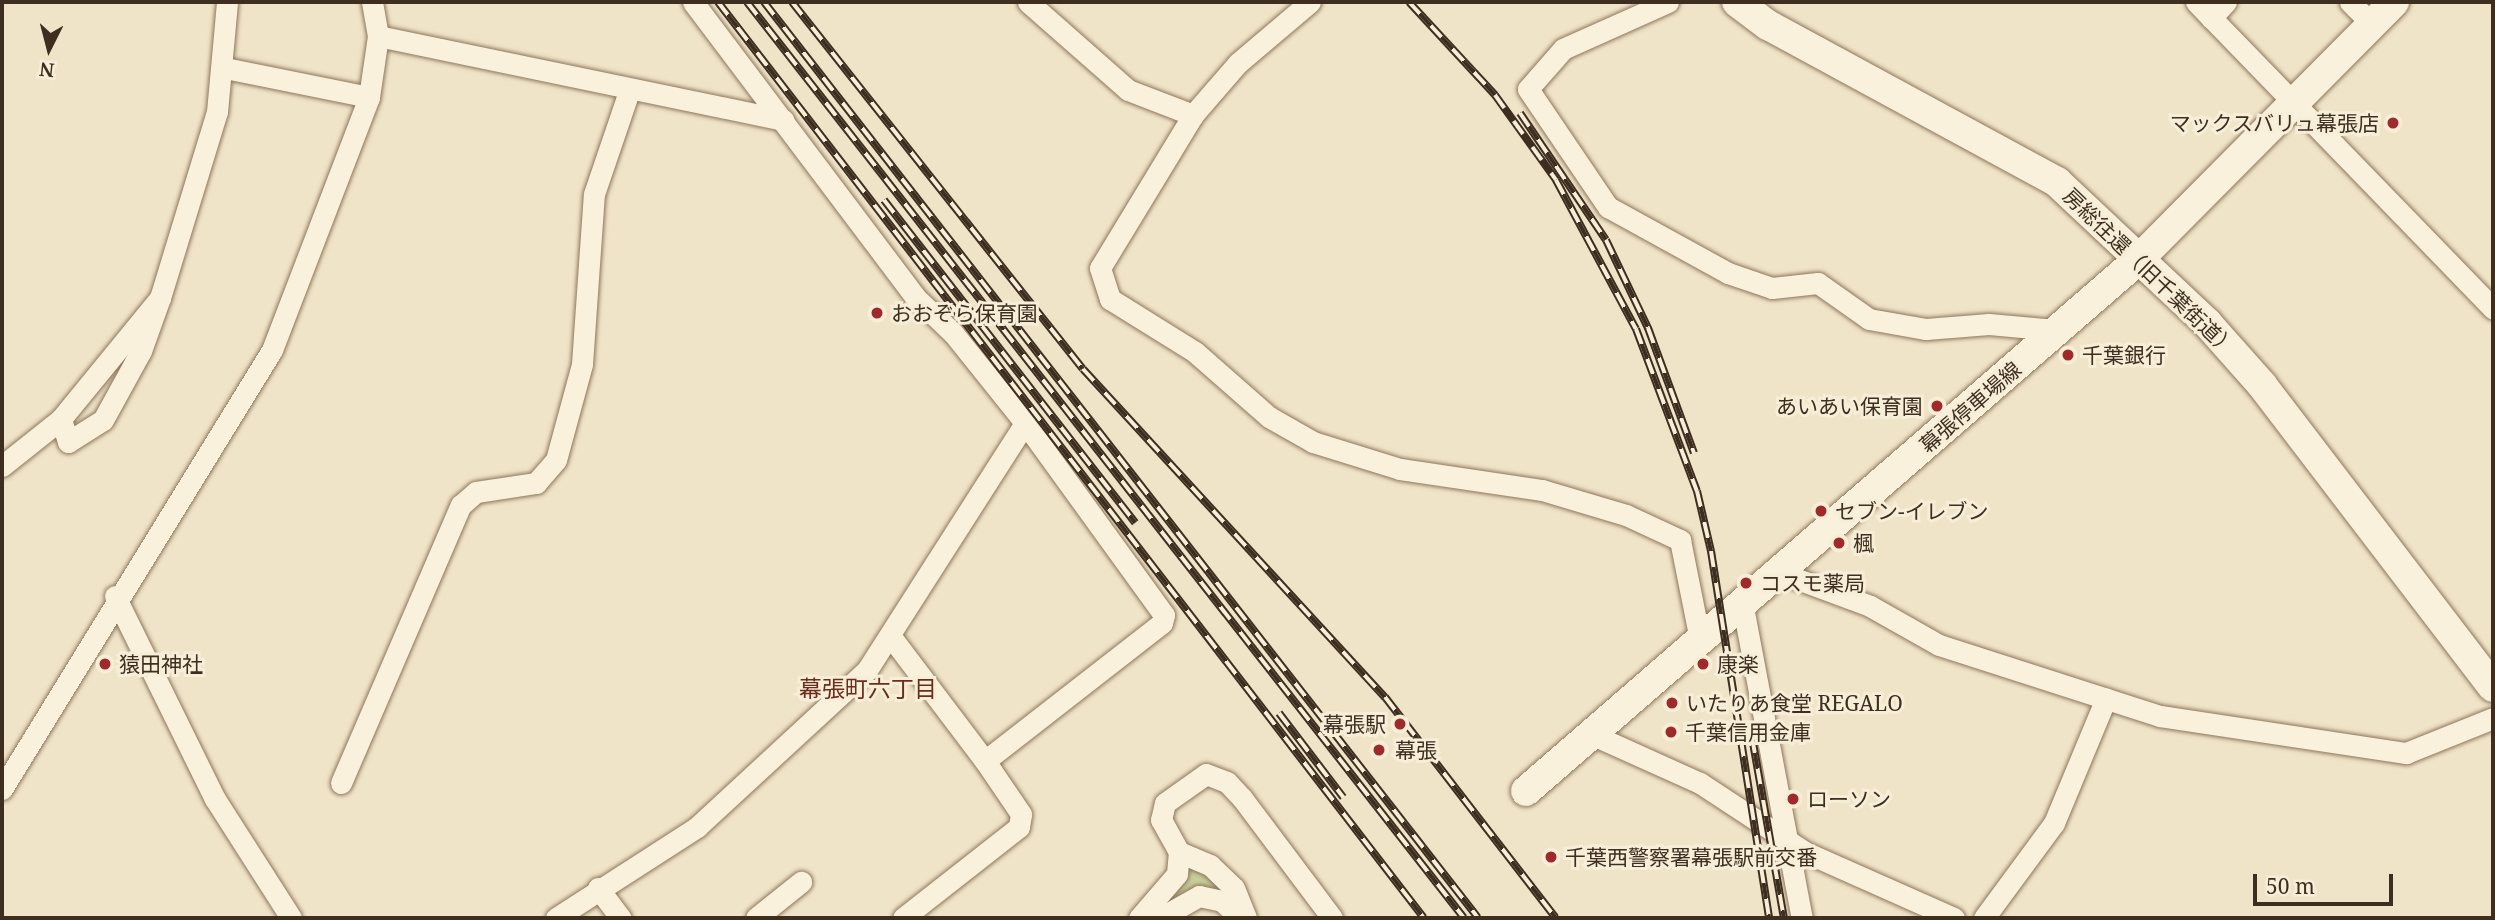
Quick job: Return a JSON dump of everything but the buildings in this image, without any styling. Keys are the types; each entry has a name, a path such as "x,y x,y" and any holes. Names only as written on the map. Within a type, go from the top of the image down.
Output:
{"main road":[{"name":"房総往還（旧千葉街道）","path":"1737,2 1768,25 2057,182 2139,259 2262,385 2493,687"},
{"name":"幕張停車場線","path":"1526,791 1700,639 1743,607 2055,330 2139,259 2295,105 2394,2"}],"street":[{"path":"61,419 68,442 103,421 141,351 160,298 225,68 227,2"},
{"path":"2,789 115,596 272,350 369,97 378,36 372,2"},
{"path":"694,2 915,297 953,333 1025,423 1164,615 1162,623 985,761"},
{"path":"1028,2 1129,90 1193,115"},
{"path":"1310,2 1238,64 1193,115 1100,268 1110,299 1195,352 1269,417 1312,442 1411,471 1542,490 1626,515 1680,540 1700,639"},
{"path":"1668,2 1563,49 1528,89 1608,207 1728,274 1772,288 1818,283 1869,318 1926,330 1989,324 2055,330"},
{"path":"2196,2 2493,309"},
{"path":"2211,18 2226,2"},
{"path":"2350,2 2373,26"},
{"path":"378,36 629,92 783,120"},
{"path":"225,68 369,97"},
{"path":"341,783 464,500 481,491 536,482 555,460 582,364 594,194 629,92"},
{"path":"2,466 61,419 160,298"},
{"path":"556,918 598,888 697,827 867,670 892,638 1025,423"},
{"path":"1781,573 1870,607 1939,645 2106,698 2221,727 2406,753 2493,718"},
{"path":"115,596 215,799 291,918"},
{"path":"1743,607 1785,841 1802,918"},
{"path":"892,638 985,761 1021,814 1018,827 903,918"},
{"path":"1984,918 2054,823 2106,698"},
{"path":"1593,735 1700,783 1785,841 1948,917"},
{"path":"1139,918 1172,884 1178,852 1161,820 1165,803 1194,778 1217,777 1241,798 1332,918"},
{"path":"1178,852 1210,865 1234,888 1246,918"},
{"path":"756,918 801,882"},
{"path":"598,888 621,918"},
{"path":"1160,918 1189,899 1212,896 1240,918"}],"green space":[{"path":"1197,866 1225,891 1148,914 1175,893 1183,867"}],"railway":[{"path":"718,2 1424,918"},
{"path":"747,2 1464,918"},
{"path":"764,2 1478,918"},
{"path":"792,2 1083,369 1385,697 1556,918"},
{"path":"1409,2 1495,95 1556,180 1636,329 1697,491 1711,551 1769,918"},
{"path":"1520,113 1606,240 1648,328 1694,453"},
{"path":"884,200 1135,523"},
{"path":"1279,713 1343,797"},
{"path":"1752,737 1784,918"}],"place":[{"name":"マックスバリュ幕張店","path":"2393,123"},
{"name":"おおぞら保育園","path":"877,313"},
{"name":"千葉銀行","path":"2068,355"},
{"name":"あいあい保育園","path":"1937,406"},
{"name":"セブン-イレブン","path":"1821,511"},
{"name":"楓","path":"1839,543"},
{"name":"コスモ薬局","path":"1746,583"},
{"name":"猿田神社","path":"105,664"},
{"name":"康楽","path":"1703,664"},
{"name":"いたりあ食堂 REGALO","path":"1672,703"},
{"name":"幕張駅","path":"1400,724"},
{"name":"千葉信用金庫","path":"1671,732"},
{"name":"幕張","path":"1379,750"},
{"name":"ローソン","path":"1793,799"},
{"name":"千葉西警察署幕張駅前交番","path":"1551,857"}],"district":[{"name":"幕張町六丁目","path":"868,688"}]}
